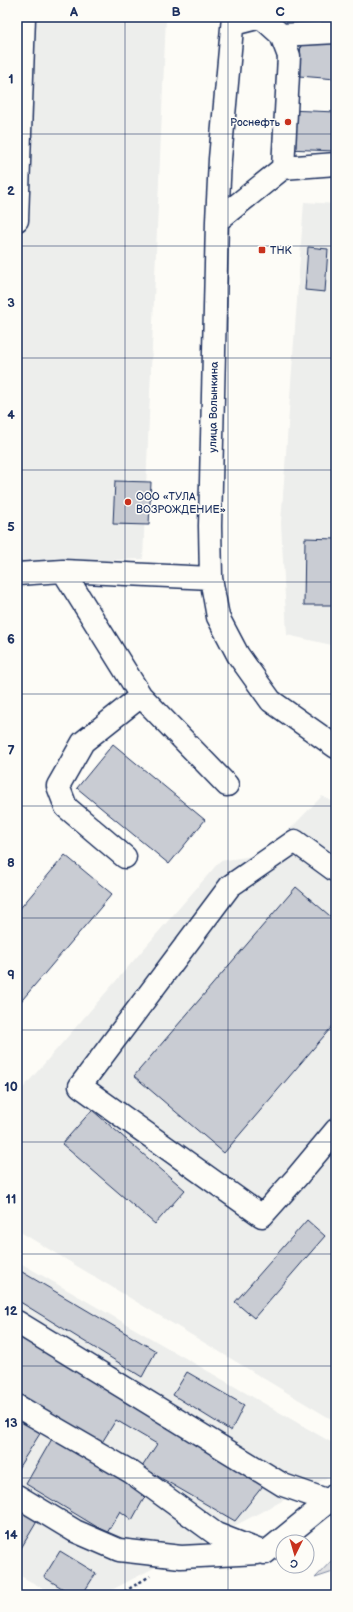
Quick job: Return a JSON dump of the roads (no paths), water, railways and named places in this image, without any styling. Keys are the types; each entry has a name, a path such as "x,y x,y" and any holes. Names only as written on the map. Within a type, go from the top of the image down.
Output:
{"street":[{"path":"17,220 24,17"},
{"path":"233,21 261,18 281,35 289,56 283,168"},
{"name":"улица Волынкина","path":"233,21 220,159 217,221 210,526 211,578 218,617 238,656 271,701 336,747"},
{"path":"281,35 336,32"},
{"path":"217,221 283,168 336,164"},
{"path":"17,574 63,571 211,578"},
{"path":"63,571 141,696 227,785"},
{"path":"125,857 66,808 58,786 84,742 141,696"},
{"path":"336,872 295,841 230,886 80,1086 262,1216 336,1130"},
{"path":"17,1322 282,1485 332,1498"},
{"path":"17,1406 131,1472 216,1534 265,1553"},
{"path":"17,1496 75,1532 119,1550 181,1557 265,1553 332,1498"}],"place":[{"name":"Роснефть","path":"288,122"},
{"name":"ТНК","path":"262,250"},
{"name":"ООО «ТУЛА ВОЗРОЖДЕНИЕ»","path":"128,502"}]}
